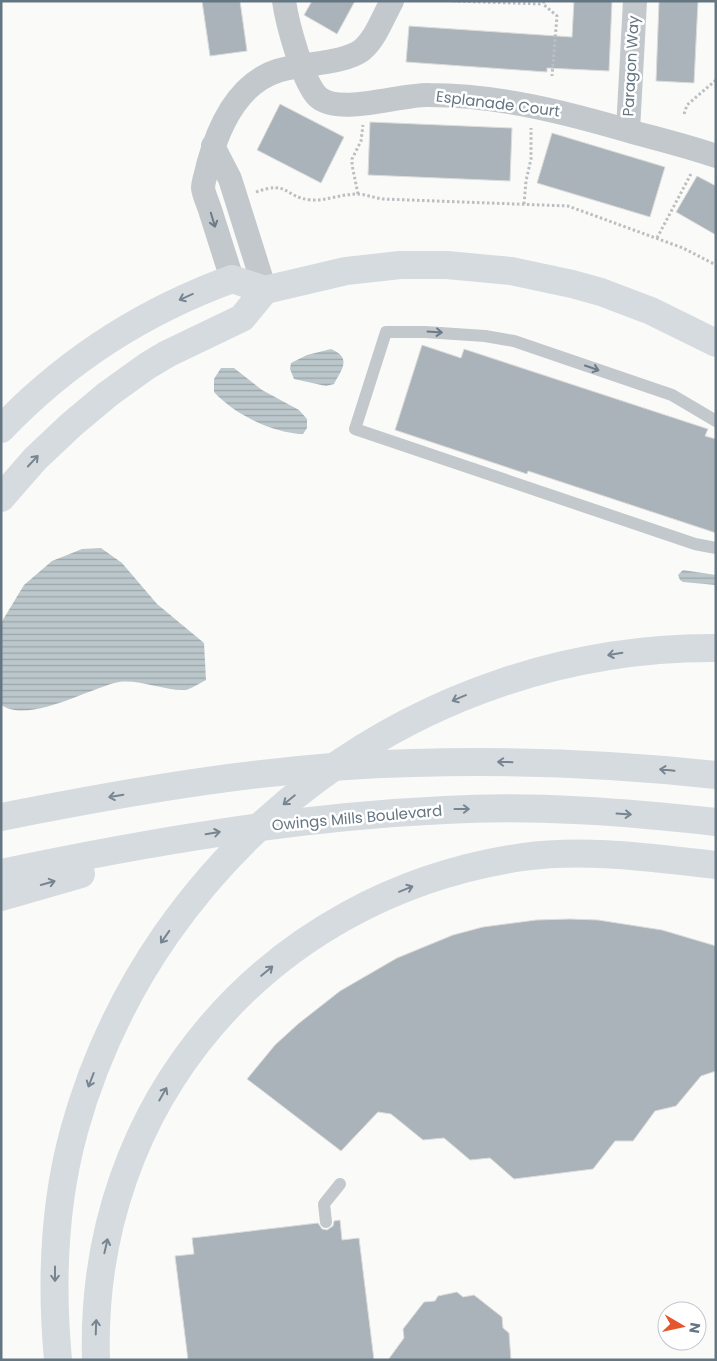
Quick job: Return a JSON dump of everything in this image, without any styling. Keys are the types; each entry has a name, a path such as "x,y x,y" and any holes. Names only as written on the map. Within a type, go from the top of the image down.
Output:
{"main road":[{"path":"1,429 39,392 118,333 171,304 232,279 265,290 325,275 373,268 425,264 484,267 544,277 601,292 674,321 716,343"},
{"path":"1,498 35,459 108,394 167,354 242,318 265,290"},
{"path":"58,1360 55,1316 55,1265 60,1210 65,1174 74,1133 86,1094 118,1014 138,978 193,897 231,853 273,813 355,752 460,697 512,679 598,657 636,651 675,648 716,648"},
{"path":"6,811 233,778 316,769 413,763 564,763 653,768 716,775"},
{"name":"Owings Mills Boulevard","path":"1,873 165,840 301,821 447,809 556,810 716,822"},
{"path":"1,897 55,880 100,869 165,840"},
{"path":"96,1360 97,1294 104,1254 122,1182 141,1136 176,1071 198,1040 242,992 294,948 326,927 395,893 426,881 490,863 525,857 592,854 716,865"}],"street":[{"name":"Esplanade Court","path":"284,1 301,65 312,89 318,97 338,106 404,96 446,95 552,109 716,156"},
{"path":"232,279 203,187 213,146 229,114 239,97 264,76 301,65 341,58 362,50 374,35 392,1"},
{"name":"Paragon Way","path":"628,130 635,1"},
{"path":"213,146 230,179 265,290"}],"lane":[{"path":"716,420 672,396 514,341 485,336 425,332 386,332 355,429 695,544 716,548"},
{"path":"326,1222 324,1204 340,1184"}],"path":[{"path":"453,1 544,2 556,16 552,76"},
{"path":"684,114 687,105 716,80"},
{"path":"358,194 352,159 361,141 362,120"},
{"path":"524,204 526,180 531,159 531,123"},
{"path":"657,238 694,169"},
{"path":"255,192 279,187 304,199 312,200 358,194 383,199 568,206 683,248 716,265"}],"shaded area":[{"path":"331,349 337,352 343,360 342,369 334,384 326,386 294,379 290,369 291,363 307,355"},
{"path":"221,368 234,368 262,390 299,410 307,419 307,428 303,434 279,430 254,421 222,400 214,392 214,379"},
{"path":"101,548 122,563 157,604 204,643 206,680 185,690 169,689 135,682 119,682 43,708 13,710 1,705 1,623 24,585 52,561 82,549"},
{"path":"683,570 716,575 716,585 683,582 678,575"}],"building":[{"path":"202,1 240,1 247,51 210,56"},
{"path":"312,1 355,1 337,34 304,15"},
{"path":"574,1 612,1 609,71 547,68 547,72 406,62 409,26 572,37"},
{"path":"659,1 698,1 694,83 656,81"},
{"path":"280,104 344,137 321,183 257,150"},
{"path":"370,122 512,128 510,181 368,175"},
{"path":"552,133 665,167 650,217 537,183"},
{"path":"697,176 716,186 716,235 676,212"},
{"path":"422,345 461,358 464,349 708,429 705,436 716,439 716,533 528,471 527,474 395,430"},
{"path":"536,920 598,920 662,930 716,946 716,1071 701,1076 676,1106 655,1111 633,1141 615,1141 593,1169 514,1179 490,1158 470,1160 444,1138 423,1140 391,1114 378,1112 341,1151 247,1079 275,1045 298,1024 340,991 397,958 453,935 483,927"},
{"path":"340,1220 342,1240 359,1238 374,1360 188,1360 175,1256 194,1254 192,1238 318,1223 322,1229 327,1230 333,1226 334,1221"},
{"path":"457,1292 463,1297 474,1295 502,1317 503,1328 509,1333 511,1360 388,1360 404,1338 403,1329 424,1302 435,1301 438,1296"}]}
